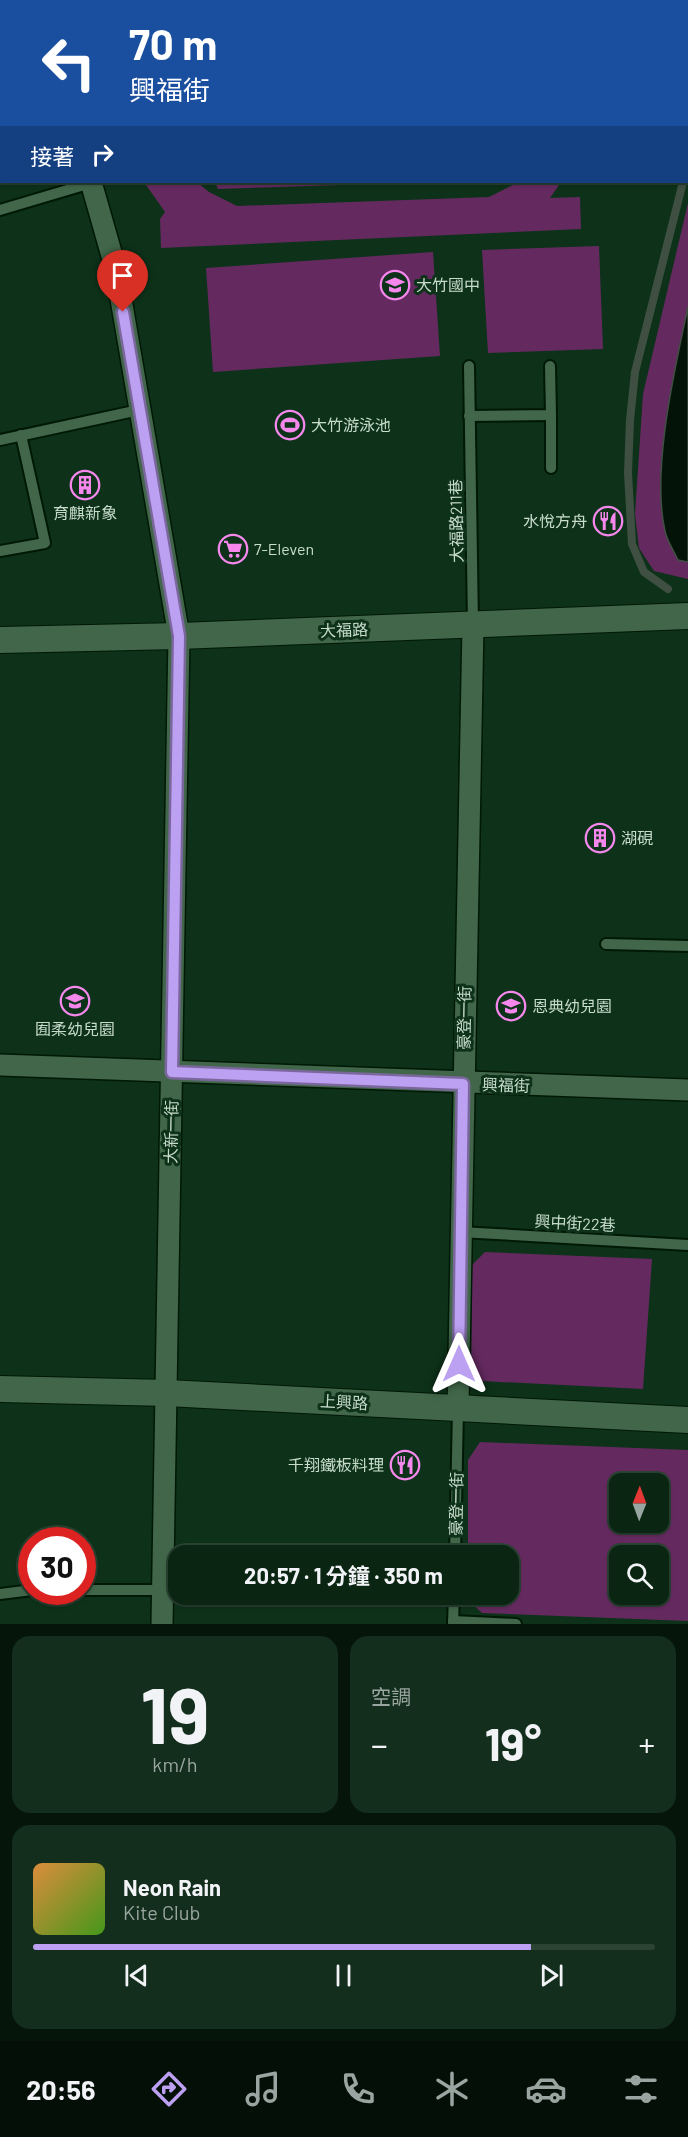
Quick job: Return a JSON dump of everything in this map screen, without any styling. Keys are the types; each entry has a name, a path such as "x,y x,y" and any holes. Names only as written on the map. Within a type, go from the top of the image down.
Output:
{"street":[{"name":"大新一街","path":"91,183 116,270 179,636 162,1624"},
{"name":"大福路","path":"0,640 179,636 688,616"},
{"name":"豪登一街","path":"458,1408 474,625"},
{"name":"興福街","path":"0,1065 463,1084 688,1090"},
{"name":"上興路","path":"0,1389 167,1393 688,1420"}],"lane":[{"path":"0,210 88,183"},
{"name":"大福路211巷","path":"469,366 474,625"},
{"path":"550,366 551,468"},
{"path":"0,440 139,410"},
{"path":"469,416 551,415"},
{"path":"0,551 45,543 21,435"},
{"path":"606,944 688,946"},
{"name":"興中街22巷","path":"460,1232 688,1245"},
{"name":"豪登一街","path":"455,1545 458,1408"},
{"path":"96,1590 162,1590"},
{"path":"0,1594 18,1592"},
{"path":"454,1605 453,1622 516,1624"}],"shaded area":[{"path":"145,183 198,183 209,192 237,206 489,197 517,183 560,183 550,198 580,197 581,229 161,248 160,219 165,212"},
{"path":"215,183 407,183 218,189"},
{"path":"688,203 688,579 654,571 639,548 635,514 643,394"},
{"path":"599,246 603,349 488,353 482,250"},
{"path":"433,252 440,356 213,372 206,268"},
{"path":"688,307 688,562 678,560 666,535 661,506 661,479 666,419"},
{"path":"485,1252 652,1259 643,1389 482,1381 471,1370 472,1265"},
{"path":"480,1442 688,1450 688,1621 482,1613 473,1605 519,1605 519,1545 468,1545 468,1460"}],"waterway":[{"path":"668,589 644,572 632,544 628,473 635,372 683,183"}],"place":[{"name":"大竹國中","path":"395,285"},
{"name":"大竹游泳池","path":"290,425"},
{"name":"育麒新象","path":"85,485"},
{"name":"水悅方舟","path":"608,521"},
{"name":"7-Eleven","path":"233,549"},
{"name":"湖硯","path":"600,838"},
{"name":"囿柔幼兒園","path":"75,1001"},
{"name":"恩典幼兒園","path":"511,1006"},
{"name":"千翔鐵板料理","path":"405,1465"}],"route":[{"path":"123,312 179,636 172,1072 463,1084 459,1364"}]}
